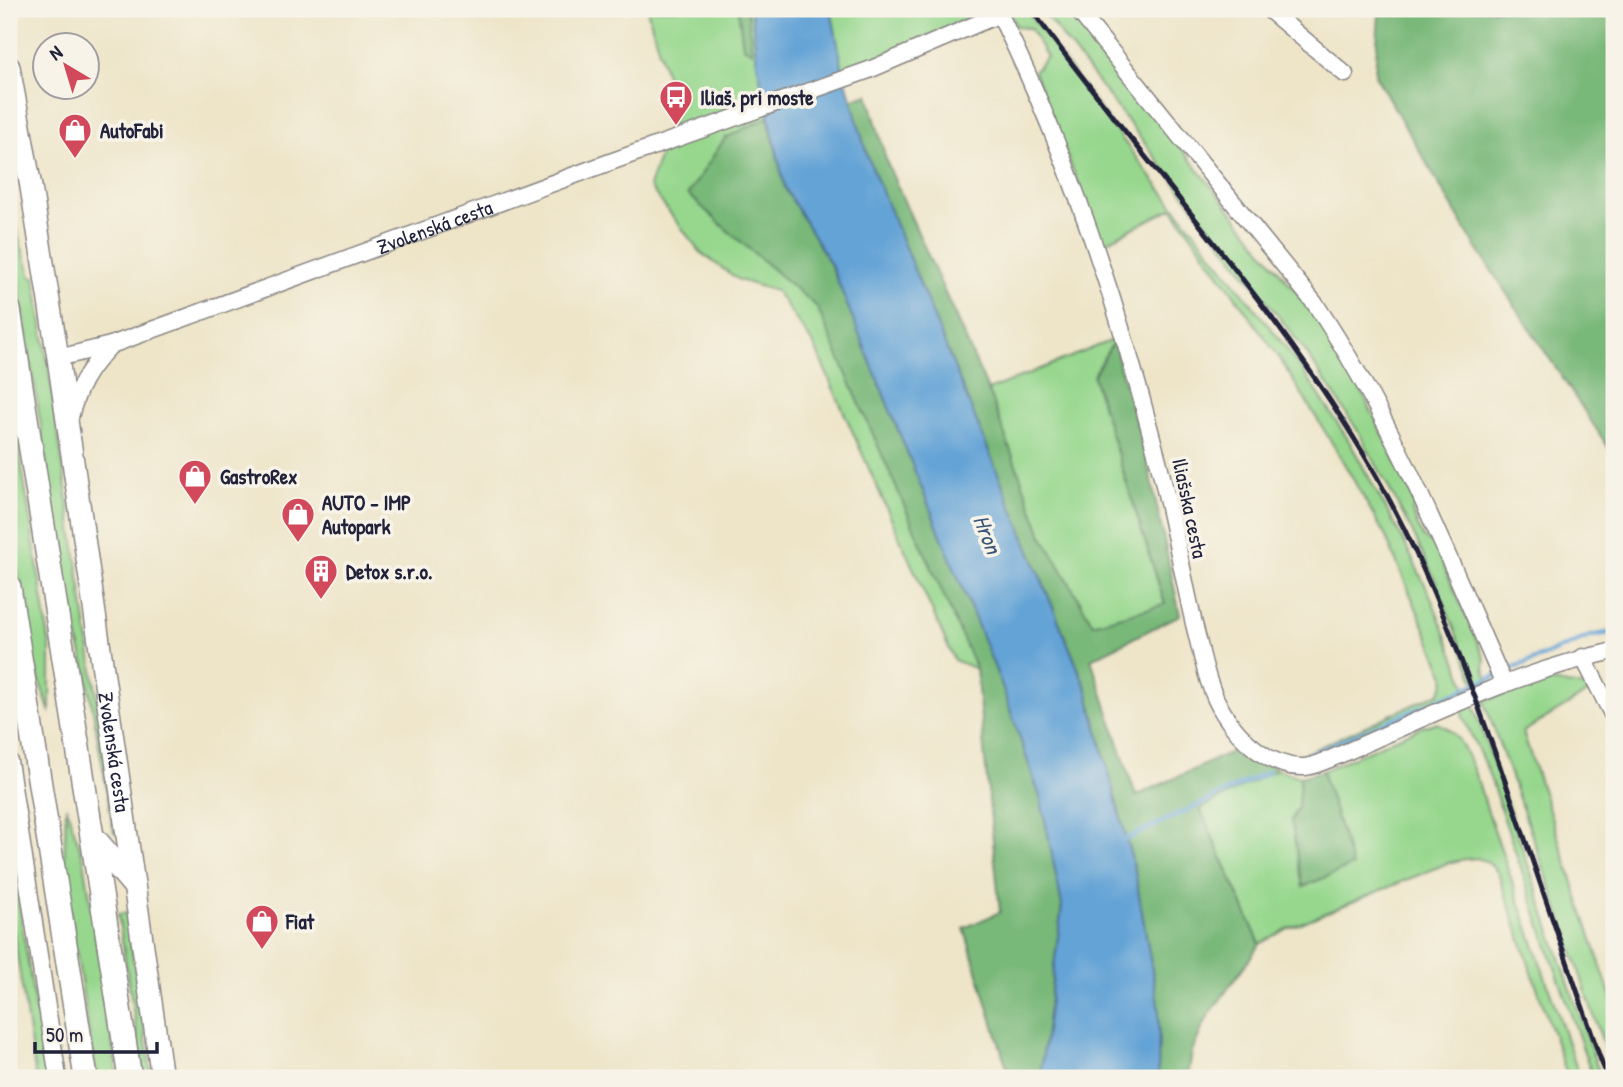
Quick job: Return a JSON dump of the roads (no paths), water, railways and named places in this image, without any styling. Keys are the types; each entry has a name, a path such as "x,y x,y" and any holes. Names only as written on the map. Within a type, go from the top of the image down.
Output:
{"highway":[{"path":"9,310 130,1078"},
{"path":"9,587 86,1078"},
{"path":"92,836 133,884"}],"main road":[{"name":"Zvolenská cesta","path":"9,67 58,358 162,1078"}],"street":[{"path":"1077,9 1316,305 1345,348 1419,491 1501,675"},
{"path":"1268,9 1345,74"},
{"name":"Iliašska cesta","path":"999,12 1061,153 1095,245 1156,453 1203,662 1216,699 1231,725 1242,737 1268,757 1293,766 1306,766 1330,758 1501,675 1614,651"},
{"name":"Zvolenská cesta","path":"58,358 111,345 869,70 999,12"},
{"name":"Zvolenská cesta","path":"68,426 75,396 89,368 111,345"},
{"path":"1583,657 1614,718"},
{"path":"9,761 58,1078"}],"water":[{"name":"Hron","path":"751,9 831,9 843,70 867,155 1087,690 1135,872 1159,1010 1158,1078 1040,1078 1062,905 1041,800 1001,683 831,265 785,188 757,63"}],"waterway":[{"path":"1296,760 1591,636 1614,632"},
{"path":"1122,841 1268,772"}],"railway":[{"path":"1031,9 1245,282 1326,394 1387,495 1447,624 1481,714 1607,1078"}],"place":[{"name":"Iliaš, pri moste","path":"676,127"},
{"name":"AutoFabi","path":"75,160"},
{"name":"GastroRex","path":"195,506"},
{"name":"AUTO - IMP Autopark","path":"298,544"},
{"name":"Detox s.r.o.","path":"321,601"},
{"name":"Fiat","path":"262,951"}]}
